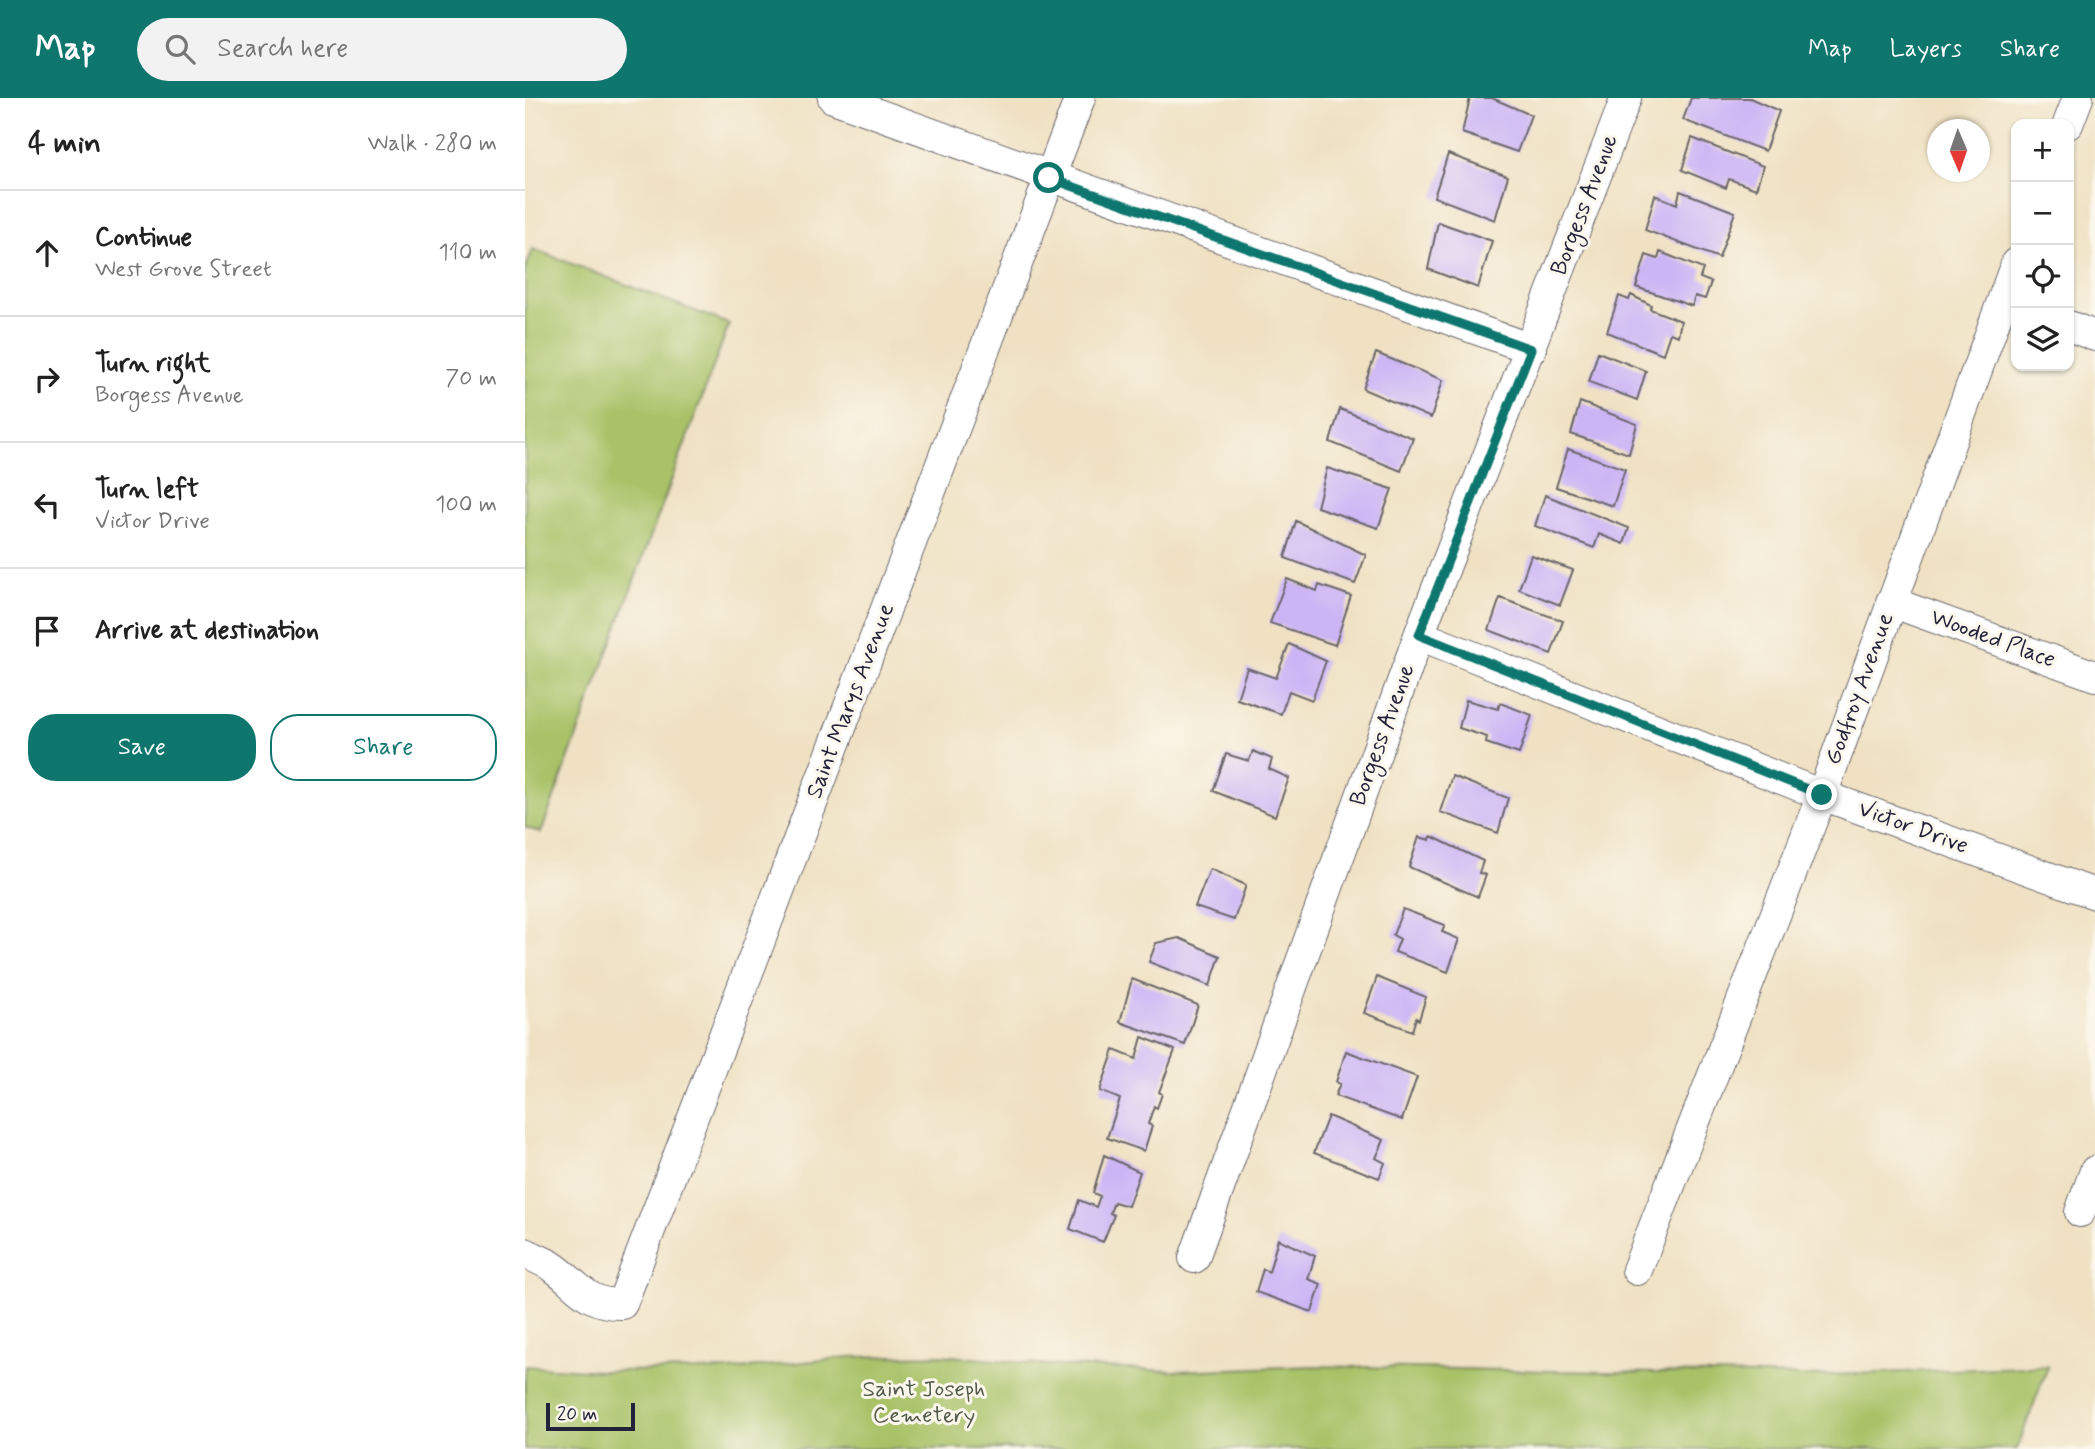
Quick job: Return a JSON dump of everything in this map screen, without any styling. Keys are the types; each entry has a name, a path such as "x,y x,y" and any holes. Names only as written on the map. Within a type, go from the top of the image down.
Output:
{"street":[{"path":"833,98 1049,178 1531,349"},
{"name":"Saint Marys Avenue","path":"525,1253 552,1266 578,1291 613,1304 622,1304 1080,98"},
{"name":"Borgess Avenue","path":"1194,1258 1419,635 1626,98"},
{"path":"2070,119 2078,98"},
{"name":"Godfroy Avenue","path":"1637,1270 1822,795 1891,602 2009,304"},
{"path":"2074,328 2095,336"},
{"name":"Wooded Place","path":"1891,602 2095,676"},
{"name":"Victor Drive","path":"1419,635 1822,795 2095,894"},
{"path":"2080,1212 2095,1171"}],"green space":[{"path":"533,249 729,324 541,833 525,827 525,270"},
{"name":"Saint Joseph Cemetery","path":"940,1355 1061,1366 1172,1371 1313,1366 1806,1376 2048,1366 2017,1449 525,1449 525,1366 601,1371 730,1370 849,1357"}],"building":[{"path":"1470,98 1492,98 1531,115 1517,152 1462,133"},
{"path":"1691,98 1750,98 1779,111 1765,151 1683,120"},
{"path":"1692,138 1763,166 1756,189 1729,179 1726,188 1682,170"},
{"path":"1448,154 1508,176 1495,220 1434,197"},
{"path":"1680,191 1735,212 1719,258 1645,230 1655,195 1677,204"},
{"path":"1438,222 1492,241 1478,288 1428,269"},
{"path":"1660,252 1703,269 1700,278 1711,282 1705,299 1695,296 1692,306 1636,287 1646,255 1658,259"},
{"path":"1631,295 1651,305 1650,309 1681,321 1678,336 1670,333 1663,354 1607,332 1619,296 1629,300"},
{"path":"1598,352 1646,371 1637,400 1589,382"},
{"path":"1376,353 1443,380 1431,418 1363,389"},
{"path":"1580,402 1637,424 1629,454 1571,434"},
{"path":"1340,409 1413,438 1401,471 1330,442"},
{"path":"1568,449 1625,469 1613,506 1556,487"},
{"path":"1327,468 1392,489 1378,528 1317,507"},
{"path":"1545,495 1629,528 1624,544 1599,534 1594,548 1535,526"},
{"path":"1296,521 1366,555 1355,584 1285,558"},
{"path":"1531,555 1573,570 1560,605 1519,589"},
{"path":"1287,579 1317,591 1319,585 1351,596 1335,645 1270,623"},
{"path":"1500,598 1563,621 1551,654 1489,630"},
{"path":"1289,644 1326,661 1312,700 1289,691 1281,714 1237,699 1247,668 1276,678"},
{"path":"1466,700 1498,709 1500,703 1532,715 1519,754 1486,743 1487,737 1459,728"},
{"path":"1253,751 1272,759 1269,769 1289,778 1275,816 1213,791 1226,754 1249,761"},
{"path":"1452,776 1508,798 1498,833 1440,812"},
{"path":"1431,836 1483,861 1479,873 1486,875 1478,897 1409,867 1419,837 1430,840"},
{"path":"1210,869 1246,885 1234,920 1195,907"},
{"path":"1403,909 1445,925 1442,932 1459,939 1448,972 1395,952 1400,939 1393,935"},
{"path":"1179,938 1220,956 1210,986 1149,962 1156,943"},
{"path":"1377,977 1426,997 1419,1020 1416,1018 1412,1031 1364,1013"},
{"path":"1132,979 1198,1005 1185,1045 1120,1022"},
{"path":"1142,1037 1175,1050 1159,1092 1162,1094 1157,1108 1154,1106 1148,1124 1152,1126 1144,1151 1107,1138 1120,1099 1100,1091 1114,1050 1136,1059"},
{"path":"1346,1051 1417,1077 1402,1120 1335,1096 1340,1084 1336,1082"},
{"path":"1328,1116 1384,1140 1376,1158 1385,1163 1379,1178 1314,1153"},
{"path":"1104,1155 1140,1172 1128,1206 1114,1202 1110,1213 1114,1215 1103,1242 1070,1229 1079,1200 1096,1207 1100,1196 1093,1193"},
{"path":"1278,1239 1315,1256 1308,1279 1321,1284 1312,1312 1256,1292 1263,1269 1269,1272"}],"route":[{"path":"1049,178 1531,349 1419,635 1822,795"}]}
